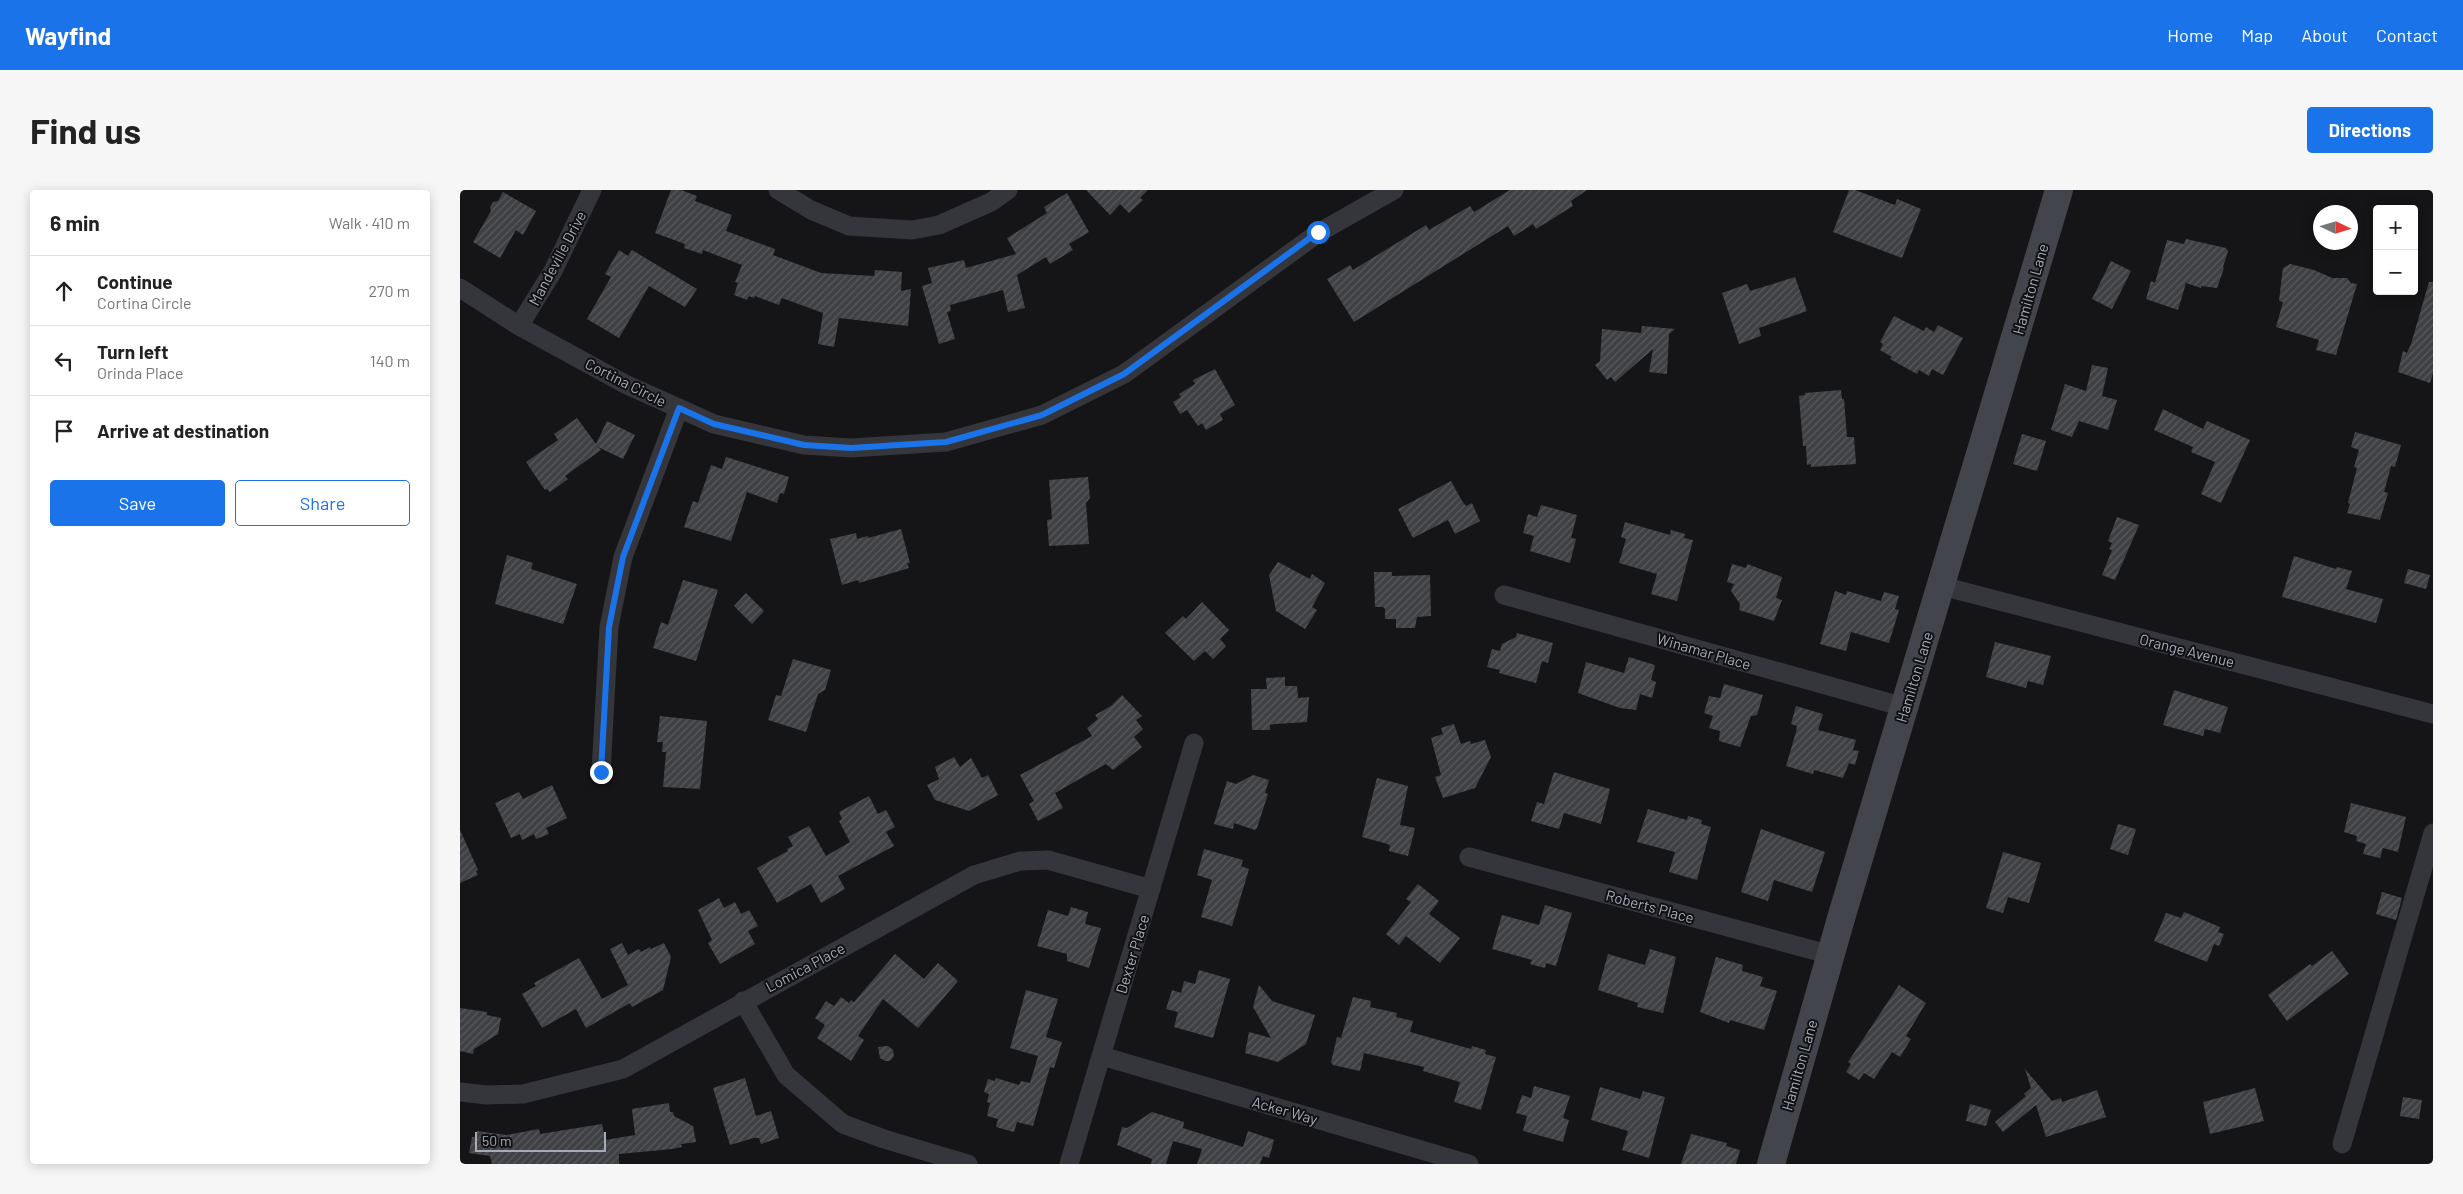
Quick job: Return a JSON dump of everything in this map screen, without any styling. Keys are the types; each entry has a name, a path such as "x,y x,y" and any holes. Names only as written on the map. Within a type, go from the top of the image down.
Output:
{"street":[{"name":"Mandeville Drive","path":"519,326 553,271 592,190"},
{"path":"778,190 811,210 849,226 912,230 939,225 992,202 1008,190"},
{"name":"Cortina Circle","path":"460,288 519,326 625,384 714,424 804,445 851,448 946,442 1042,415 1124,374 1363,198 1394,190"},
{"name":"Hamilton Lane","path":"1771,1164 1904,707 1942,586 2059,190"},
{"path":"601,772 609,627 623,557 679,408"},
{"name":"Orange Avenue","path":"1942,586 2433,714"},
{"name":"Winamar Place","path":"1504,595 1904,707"},
{"name":"Dexter Place","path":"1069,1164 1194,743"},
{"path":"2342,1144 2433,833"},
{"name":"Roberts Place","path":"1469,857 1831,955"},
{"name":"Lomica Place","path":"460,1092 487,1095 523,1094 623,1069 974,875 1020,861 1048,860 1151,889"},
{"path":"743,1001 786,1075 843,1124 884,1139 968,1164"},
{"name":"Acker Way","path":"1102,1056 1469,1164"}],"building":[{"path":"671,190 681,190 697,196 695,201 732,215 726,231 775,249 773,255 821,273 874,276 875,270 902,272 901,291 911,289 908,326 839,318 834,347 818,344 823,313 782,298 779,305 755,296 754,298 749,296 747,300 734,295 738,283 735,282 742,265 703,250 702,254 684,248 685,244 655,233"},
{"path":"1086,190 1148,190 1140,198 1143,200 1129,213 1120,204 1110,215"},
{"path":"1510,190 1587,190 1571,201 1573,206 1536,229 1533,224 1514,236 1508,226 1354,322 1327,279 1350,265 1353,270 1426,225 1429,230 1470,206 1474,212"},
{"path":"1849,190 1855,190 1895,205 1897,199 1921,209 1902,258 1833,232"},
{"path":"503,192 536,211 523,235 516,230 500,258 473,242 491,211 490,207 493,202 498,201"},
{"path":"1067,193 1089,232 1069,244 1073,250 1050,264 1046,257 1017,275 1025,308 1008,312 1003,290 950,305 951,311 947,312 955,339 939,344 922,286 932,283 928,268 964,260 966,268 1016,254 1007,238 1047,213 1044,207"},
{"path":"2186,239 2226,248 2228,251 2217,288 2201,286 2201,288 2186,283 2178,310 2146,299 2151,281 2155,283 2167,240 2184,244"},
{"path":"619,250 628,256 632,250 697,289 685,307 649,286 619,338 587,319 611,277 605,274"},
{"path":"2111,261 2131,271 2112,309 2092,299"},
{"path":"2290,264 2314,270 2332,278 2347,278 2351,283 2357,284 2336,355 2316,350 2319,340 2276,327 2283,302 2279,301 2283,268"},
{"path":"1795,277 1807,311 1759,328 1761,336 1739,344 1722,293 1747,284 1750,291"},
{"path":"2429,282 2433,282 2433,373 2430,383 2398,372 2403,351 2407,353 2411,344"},
{"path":"1894,316 1924,331 1926,327 1934,332 1938,325 1963,338 1943,375 1932,369 1929,376 1919,370 1917,374 1890,359 1892,357 1880,350 1883,344 1880,342"},
{"path":"1642,326 1675,329 1669,334 1667,374 1649,372 1653,349 1615,382 1611,377 1607,380 1595,365 1600,361 1602,329 1641,333"},
{"path":"2092,365 2108,368 2102,396 2117,400 2108,430 2079,421 2072,437 2051,430 2065,384 2086,391"},
{"path":"1215,369 1235,405 1220,414 1223,420 1206,430 1202,423 1198,426 1187,410 1180,414 1173,402 1181,397 1179,394 1195,384 1193,380"},
{"path":"1841,390 1842,399 1844,399 1847,437 1854,437 1856,464 1811,467 1811,464 1807,465 1806,446 1803,446 1799,396 1805,395 1805,393"},
{"path":"2163,409 2203,429 2207,421 2250,440 2221,503 2201,494 2215,462 2191,452 2193,447 2154,430"},
{"path":"577,418 596,444 607,421 635,435 623,459 598,447 601,450 565,476 568,479 550,492 547,489 545,490 526,462 558,440 554,434"},
{"path":"2355,432 2401,445 2395,467 2391,466 2384,492 2388,493 2380,520 2347,513 2357,468 2354,467 2359,450 2351,447"},
{"path":"2022,434 2046,441 2037,471 2013,464"},
{"path":"726,457 789,477 784,494 780,493 777,503 747,492 731,541 684,527 693,501 698,503 711,465 722,469"},
{"path":"1088,477 1090,498 1086,503 1089,544 1049,546 1047,520 1052,519 1049,480"},
{"path":"1451,481 1466,506 1472,503 1480,521 1455,534 1448,520 1413,538 1398,509"},
{"path":"1541,505 1577,515 1571,538 1576,539 1570,563 1530,551 1534,536 1523,533 1528,514 1537,517"},
{"path":"2117,517 2139,525 2115,580 2102,575 2112,550 2109,549 2112,543 2108,541"},
{"path":"1625,522 1670,535 1671,530 1685,534 1684,538 1693,540 1677,601 1651,594 1657,574 1619,563 1626,539 1621,537"},
{"path":"901,529 910,563 907,563 909,568 859,583 858,580 842,585 830,539 856,533 857,539 868,536 868,538"},
{"path":"507,555 533,563 531,569 577,584 563,624 495,604"},
{"path":"2294,556 2336,569 2337,567 2352,571 2346,589 2383,599 2376,623 2282,597"},
{"path":"1278,562 1310,579 1312,574 1325,583 1312,607 1317,610 1305,629 1276,611 1269,575"},
{"path":"1732,564 1746,568 1747,564 1782,577 1776,598 1782,600 1774,621 1739,610 1740,604 1731,591 1734,584 1727,582"},
{"path":"2408,569 2430,575 2426,589 2404,583"},
{"path":"1374,572 1392,572 1392,576 1430,575 1431,616 1417,617 1415,628 1396,628 1396,619 1385,619 1385,609 1383,607 1375,607"},
{"path":"683,580 718,590 696,661 653,648 661,622 668,625"},
{"path":"1835,591 1846,595 1847,591 1881,601 1884,592 1899,596 1895,609 1899,610 1889,643 1851,632 1846,651 1820,644"},
{"path":"746,593 764,611 752,624 734,606"},
{"path":"1202,602 1229,630 1220,639 1226,646 1213,659 1205,651 1194,661 1165,633 1183,616 1186,619"},
{"path":"1517,633 1553,643 1548,663 1542,661 1536,683 1499,673 1500,670 1487,667 1492,649 1500,651 1502,644 1516,637"},
{"path":"1995,642 2051,656 2043,685 2028,681 2026,688 1986,677"},
{"path":"1629,657 1655,665 1651,680 1656,682 1652,698 1640,694 1636,710 1620,708 1578,693 1586,662 1624,673"},
{"path":"793,659 831,670 825,690 818,694 806,732 768,720 776,695 781,696"},
{"path":"1285,677 1285,686 1297,686 1298,698 1309,697 1307,722 1275,724 1270,725 1270,730 1252,730 1251,689 1267,689 1266,678"},
{"path":"1724,684 1763,695 1757,715 1751,716 1740,747 1719,741 1720,731 1709,728 1713,716 1704,713 1709,696 1720,698"},
{"path":"2174,690 2228,707 2220,733 2205,729 2203,736 2163,725"},
{"path":"1122,695 1142,716 1136,720 1143,729 1134,737 1142,747 1113,770 1106,764 1055,793 1063,808 1038,821 1029,804 1034,801 1020,775 1092,736 1087,728 1098,719 1095,715 1111,706"},
{"path":"1796,706 1823,714 1818,730 1856,740 1853,750 1859,751 1855,765 1849,763 1843,778 1814,770 1813,774 1786,766 1797,726 1791,724"},
{"path":"660,716 707,721 700,789 663,787 666,752 662,752 663,742 657,742"},
{"path":"1454,724 1461,744 1470,741 1471,744 1485,740 1491,757 1475,788 1443,798 1435,777 1441,775 1431,738 1443,734 1441,728"},
{"path":"954,757 960,767 971,758 982,778 988,775 998,795 969,811 935,800 927,785 939,779 935,767"},
{"path":"1554,772 1610,789 1601,824 1564,813 1559,829 1531,821 1537,802 1544,804"},
{"path":"1253,775 1269,780 1265,793 1268,794 1257,828 1255,830 1234,823 1233,829 1214,824 1227,781 1236,784"},
{"path":"1377,778 1408,786 1400,825 1415,828 1408,856 1389,851 1390,845 1362,837"},
{"path":"552,785 567,818 546,828 549,834 536,839 534,834 522,840 520,834 511,838 495,803 519,792 523,799"},
{"path":"869,796 878,814 886,810 895,827 886,832 894,846 838,876 845,889 821,903 811,884 777,903 757,868 788,851 787,849 793,846 788,837 809,826 826,856 850,842 839,821 842,819 839,812"},
{"path":"2351,803 2406,817 2398,852 2383,848 2380,858 2363,854 2366,844 2356,841 2357,836 2344,832"},
{"path":"1648,809 1687,820 1688,816 1702,820 1701,824 1711,827 1697,880 1669,872 1675,852 1637,842"},
{"path":"2118,824 2136,829 2128,855 2110,849"},
{"path":"1761,829 1825,852 1812,892 1774,880 1768,901 1741,892"},
{"path":"460,830 478,870 476,871 478,875 460,883"},
{"path":"1204,849 1243,860 1241,866 1249,869 1232,926 1201,917 1212,880 1197,875"},
{"path":"2003,852 2041,863 2029,903 2008,897 2003,913 1986,908"},
{"path":"1418,884 1439,901 1429,914 1460,938 1440,963 1406,936 1399,945 1386,934 1411,902 1406,899"},
{"path":"2382,892 2402,898 2396,920 2376,914"},
{"path":"719,898 724,908 735,902 741,914 749,910 758,926 748,931 755,944 720,964 708,943 712,940 698,910"},
{"path":"1545,905 1572,913 1556,966 1546,963 1545,968 1530,964 1532,960 1492,949 1502,915 1539,925"},
{"path":"1071,907 1088,912 1085,924 1101,928 1089,968 1067,961 1067,954 1037,946 1048,910 1068,916"},
{"path":"2184,912 2220,927 2218,932 2224,934 2219,946 2214,944 2207,962 2154,941 2166,913 2181,918"},
{"path":"622,943 628,955 639,949 641,952 664,943 671,957 663,990 632,1007 630,1003 586,1028 576,1009 542,1028 522,994 536,986 534,983 579,958 602,999 628,985 610,949"},
{"path":"1650,949 1676,957 1663,1013 1637,1007 1638,1003 1598,990 1608,954 1645,965"},
{"path":"2332,951 2349,974 2287,1021 2268,995 2310,964 2312,966"},
{"path":"895,954 924,979 938,963 958,981 918,1028 883,999 858,1036 864,1040 851,1061 817,1038 825,1025 815,1018 826,1001 834,1006 841,997 849,1003 851,1000 854,1002"},
{"path":"1716,957 1743,965 1742,971 1763,977 1760,986 1777,991 1764,1030 1730,1020 1729,1023 1700,1012"},
{"path":"1199,970 1230,979 1213,1038 1174,1027 1178,1012 1166,1009 1172,990 1181,993 1184,981 1195,984"},
{"path":"1259,985 1272,1001 1315,1015 1306,1044 1278,1062 1245,1053 1249,1032 1271,1038 1253,1007"},
{"path":"1899,985 1926,1003 1906,1036 1911,1039 1900,1057 1892,1052 1874,1079 1864,1073 1859,1080 1846,1072 1851,1064 1848,1062"},
{"path":"1026,990 1058,999 1046,1037 1062,1042 1054,1068 1050,1067 1033,1126 1017,1122 1014,1132 996,1127 998,1119 987,1116 990,1103 987,1102 989,1094 984,1092 988,1079 995,1081 996,1078 1019,1085 1021,1081 1030,1083 1038,1056 1010,1048"},
{"path":"1353,997 1371,1001 1370,1007 1397,1013 1396,1017 1413,1021 1410,1032 1471,1049 1472,1046 1486,1050 1485,1054 1496,1057 1481,1110 1454,1102 1460,1082 1423,1071 1424,1067 1364,1053 1360,1071 1333,1065 1331,1062 1337,1037 1341,1038"},
{"path":"460,1008 487,1012 487,1015 501,1018 498,1034 474,1049 473,1054 460,1051"},
{"path":"888,1046 893,1050 894,1056 890,1061 885,1061 880,1058 878,1047"},
{"path":"2025,1069 2052,1101 2061,1098 2062,1102 2097,1090 2106,1117 2046,1137 2036,1105 2003,1132 1995,1122 2026,1096 2024,1094 2031,1088"},
{"path":"745,1078 756,1116 771,1111 779,1138 761,1144 759,1138 754,1138 730,1145 713,1088"},
{"path":"1534,1086 1570,1096 1563,1118 1569,1120 1563,1142 1523,1131 1527,1116 1516,1113 1522,1095 1531,1098"},
{"path":"1600,1087 1640,1099 1643,1091 1665,1097 1649,1158 1622,1150 1628,1131 1591,1120"},
{"path":"2255,1088 2264,1121 2210,1134 2203,1102"},
{"path":"2403,1097 2422,1100 2419,1119 2400,1116"},
{"path":"669,1103 670,1112 673,1112 674,1116 693,1126 696,1142 681,1144 682,1147 672,1149 619,1154 619,1164 492,1164 490,1156 469,1153 472,1137 476,1137 477,1131 506,1135 539,1129 540,1134 602,1124 605,1140 635,1135 632,1109"},
{"path":"1970,1104 1991,1110 1986,1126 1966,1121"},
{"path":"1152,1112 1184,1122 1183,1128 1243,1147 1248,1131 1274,1140 1269,1158 1263,1156 1260,1164 1197,1164 1202,1149 1173,1141 1166,1164 1151,1164 1152,1159 1117,1145 1122,1127 1127,1128"},
{"path":"1691,1134 1727,1143 1726,1146 1740,1150 1736,1164 1681,1164"}],"route":[{"path":"601,772 609,627 623,557 679,408 714,424 804,445 851,448 946,442 1042,415 1124,374 1318,232"}]}
